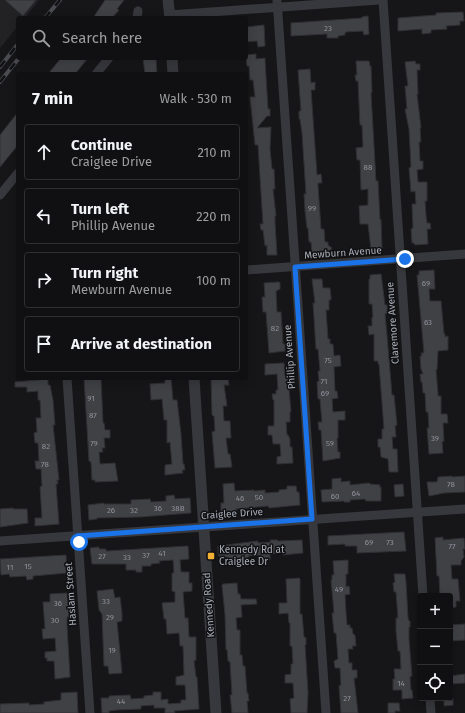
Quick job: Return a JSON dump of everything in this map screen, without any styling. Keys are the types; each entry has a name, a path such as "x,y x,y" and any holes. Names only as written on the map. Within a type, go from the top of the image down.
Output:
{"street":[{"path":"168,0 170,16 278,4 379,0"},
{"name":"Claremore Avenue","path":"382,0 423,593"},
{"name":"Phillip Avenue","path":"278,4 326,713"},
{"path":"98,72 107,60"},
{"path":"172,60 173,72"},
{"path":"0,195 16,175"},
{"name":"Mewburn Avenue","path":"248,270 400,260 465,254"},
{"name":"Haslam Street","path":"67,380 90,713"},
{"name":"Kennedy Road","path":"194,380 216,713"},
{"name":"Craiglee Drive","path":"0,541 465,509"},
{"path":"430,701 431,713"}],"shaded area":[{"path":"0,0 39,0 27,16 16,16 16,28 0,48"}],"building":[{"path":"5,0 36,0 23,16"},
{"path":"105,0 124,0 114,16 94,16"},
{"path":"463,12 464,21 460,21 460,25 446,26 447,29 431,30 431,33 422,34 422,29 398,31 398,18 436,15 436,13"},
{"path":"368,16 369,34 364,35 363,31 346,32 345,35 338,36 338,38 327,38 327,34 291,36 291,23 362,18"},
{"path":"264,25 265,46 258,47 257,41 248,42 248,27"},
{"path":"256,54 256,59 265,58 268,109 270,109 270,116 267,116 257,128 271,127 270,149 272,169 274,169 275,189 273,189 276,216 277,255 267,255 267,245 265,246 263,230 261,230 260,224 263,224 258,145 255,145 250,97 255,97 253,80 250,80 249,66 247,66 248,55"},
{"path":"59,60 86,60 77,72 50,72"},
{"path":"143,60 156,60 157,72 145,72"},
{"path":"356,61 369,61 371,66 376,181 378,181 382,249 371,250 368,224 360,224 359,206 368,205 368,189 361,190 360,160 357,160 356,148 363,147 362,125 360,125 358,81 356,81 355,75 357,75"},
{"path":"415,61 416,64 420,64 420,70 417,70 417,94 421,128 421,142 419,142 420,161 423,161 423,169 417,170 418,182 427,182 427,201 425,201 426,215 427,223 430,223 431,229 427,229 428,244 415,245 412,243 411,229 413,228 412,204 416,204 415,191 411,192 409,168 411,167 409,129 405,109 407,109 405,86 408,86 405,62"},
{"path":"310,69 311,83 315,82 315,90 311,90 317,175 321,174 322,183 318,183 321,229 324,229 325,242 328,242 328,245 332,248 329,252 312,253 305,211 304,194 306,194 302,133 299,119 299,111 301,111 298,70"},
{"path":"16,115 16,147 0,167 0,135"},
{"path":"434,270 435,289 429,289 430,301 441,301 444,334 445,337 448,336 448,350 438,351 436,370 438,396 441,396 441,414 447,414 448,423 443,423 443,453 429,454 427,428 429,428 428,412 426,412 425,393 423,393 420,374 423,374 420,356 422,356 421,353 424,353 417,275 419,275 419,271"},
{"path":"381,274 385,305 387,305 387,313 385,314 392,395 394,395 397,425 395,426 396,437 392,437 393,449 397,449 398,472 389,472 388,459 381,457 380,447 378,447 378,439 382,439 382,429 384,429 379,364 378,361 374,361 374,334 369,335 368,326 372,326 373,317 372,304 369,304 370,275"},
{"path":"312,279 322,279 323,288 330,288 331,300 329,300 329,310 326,310 328,339 330,339 330,344 333,344 334,356 340,355 341,366 334,367 335,391 337,391 338,398 332,399 333,412 345,411 345,420 338,420 337,438 340,458 323,461 321,430 319,430 318,422 322,422 317,382 319,381 318,371 320,371 318,349 316,349 313,303 315,303"},
{"path":"279,282 280,289 276,291 277,312 281,312 283,344 285,344 285,351 269,353 266,312 263,312 262,297 265,297 264,283"},
{"path":"284,363 285,376 286,379 288,379 291,411 290,422 286,422 287,435 290,439 290,447 292,447 293,463 277,464 277,457 281,456 280,444 273,444 272,435 268,435 268,426 274,426 274,400 272,394 276,394 276,390 278,390 277,374 265,375 265,364"},
{"path":"48,380 48,385 50,385 53,400 55,425 53,425 59,480 57,480 58,484 56,484 59,524 35,526 35,518 42,518 40,487 42,486 41,469 36,469 35,461 39,461 38,443 35,443 34,433 37,432 36,418 41,418 40,400 38,400 38,391 27,392 27,387 15,387 15,382"},
{"path":"84,380 101,380 103,423 105,430 110,430 110,438 104,438 105,448 102,448 103,452 99,452 100,464 115,463 118,481 95,482 95,480 92,480 91,462 89,461"},
{"path":"165,380 171,380 173,400 177,400 183,464 185,470 182,470 183,473 165,475 165,465 172,464 170,442 167,443 167,420 164,420 162,399 151,400 150,384 165,383"},
{"path":"211,380 228,380 229,385 224,385 227,406 223,406 224,421 230,421 231,438 226,438 228,454 230,454 232,467 215,468 212,432 215,431 214,416 212,415"},
{"path":"465,476 465,492 444,493 429,496 427,482 437,482 438,477"},
{"path":"341,478 341,482 350,481 350,485 369,483 380,485 381,501 366,501 365,499 350,500 350,502 322,502 321,490 332,489 332,479"},
{"path":"234,483 235,491 265,490 265,493 279,492 279,490 287,489 287,486 296,486 297,492 299,492 300,505 236,509 236,512 221,513 221,503 224,503 223,484"},
{"path":"403,484 404,496 395,497 394,485"},
{"path":"174,495 175,499 190,498 191,513 140,517 97,518 89,520 88,505 104,503 131,504 131,500 150,499 151,502 166,501 166,496"},
{"path":"0,509 27,509 28,523 0,527"},
{"path":"404,532 406,551 357,553 357,546 345,546 345,544 328,545 328,536"},
{"path":"443,537 443,540 464,538 465,549 463,549 464,557 461,561 461,565 451,565 452,579 458,579 460,601 456,601 456,607 453,608 453,593 440,593 439,576 437,576 435,538"},
{"path":"270,540 302,540 303,553 283,555 282,553 270,554 270,560 261,560 261,555 248,556 248,558 227,561 227,557 220,558 218,554 218,546 258,541 258,543 271,542"},
{"path":"188,546 189,559 180,560 181,572 189,572 189,583 192,583 192,591 183,592 185,618 188,618 189,637 196,637 196,660 194,661 197,677 199,709 165,713 165,708 154,708 154,705 141,706 141,709 117,710 109,711 109,713 102,713 101,698 109,698 109,696 130,695 131,699 144,698 144,696 153,695 153,692 161,692 161,700 168,699 168,704 181,703 181,700 186,700 185,685 176,685 176,677 184,675 183,646 180,646 179,633 167,634 166,619 164,619 162,603 175,602 175,592 172,591 172,573 174,573 173,560 159,561 160,563 151,564 151,566 142,566 142,572 136,572 136,570 126,570 126,564 92,564 90,548 99,547 99,549 106,549 107,551"},
{"path":"66,555 67,573 33,576 33,579 27,580 26,576 10,577 9,574 1,575 0,559"},
{"path":"348,560 346,587 349,586 350,594 345,595 347,625 350,625 353,634 355,635 356,646 352,646 353,649 348,649 349,663 352,663 352,670 357,670 357,678 354,678 358,713 341,713 339,686 341,685 340,668 335,668 334,661 338,659 336,633 334,633 332,613 334,613 331,580 332,575 334,575 333,561"},
{"path":"394,574 405,574 408,618 410,621 409,639 412,676 410,677 413,698 402,699 402,690 393,690 393,679 395,679 394,669 401,669 400,651 398,651 396,631 396,618 398,618 396,592 394,592 393,583 395,582"},
{"path":"299,578 300,614 302,614 304,637 306,638 305,645 308,693 307,713 291,713 290,699 294,698 293,683 285,683 285,675 291,674 291,664 293,664 292,646 290,646 290,623 288,613 279,614 279,603 287,603 286,579"},
{"path":"237,583 238,594 240,594 241,599 256,599 257,604 241,605 242,617 236,618 237,630 240,630 240,655 242,655 243,666 245,666 249,701 247,701 248,713 232,713 230,695 232,695 230,662 228,661 227,649 226,650 222,585"},
{"path":"113,589 115,598 120,597 122,613 122,621 117,622 122,673 109,674 108,666 104,666 102,614 99,610 97,591"},
{"path":"67,593 70,677 55,679 54,661 47,661 47,658 45,658 45,652 56,651 55,638 43,639 42,629 45,629 43,602 50,602 50,594"},
{"path":"465,624 465,640 453,641 453,625"},
{"path":"465,674 465,683 453,684 453,676"},
{"path":"77,692 78,713 0,713 0,704 44,704 44,702 61,700 61,693"},
{"path":"444,701 453,701 453,705 444,706"},
{"path":"388,703 399,703 400,711 388,713"}],"railway":[{"path":"47,16 60,0"},
{"path":"0,67 16,47"},
{"path":"0,82 17,60"}],"place":[{"name":"Kennedy Rd at Craiglee Dr","path":"211,556"}],"route":[{"path":"79,542 78,536 312,519 295,267 405,259"}]}
